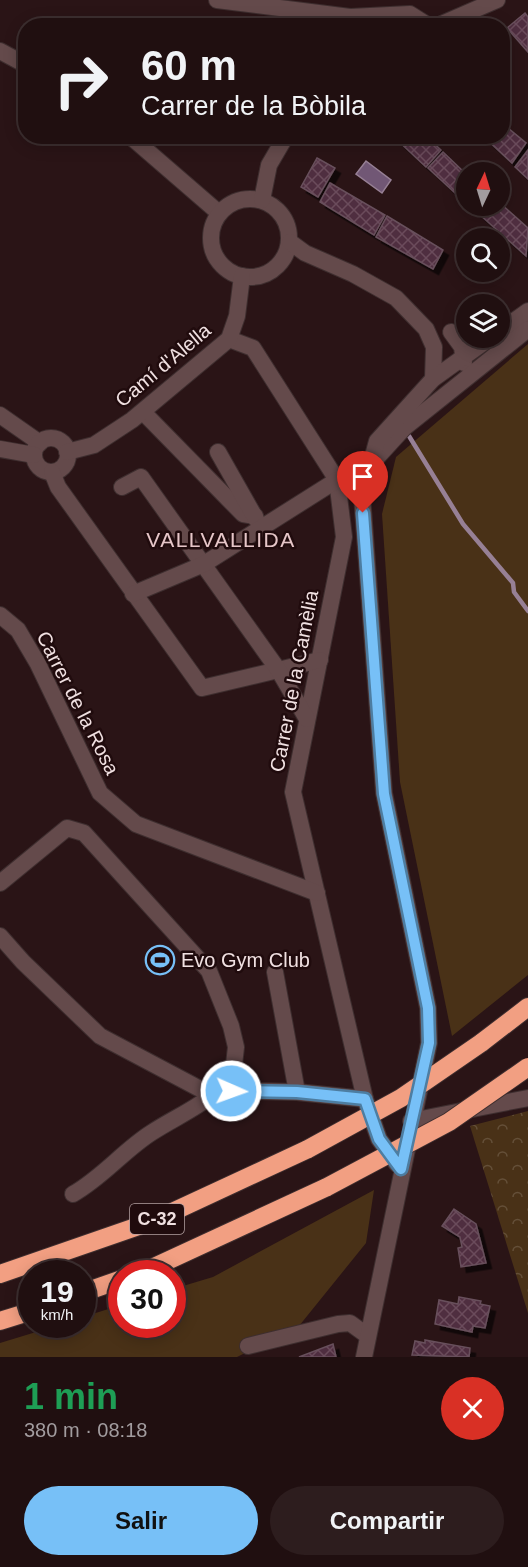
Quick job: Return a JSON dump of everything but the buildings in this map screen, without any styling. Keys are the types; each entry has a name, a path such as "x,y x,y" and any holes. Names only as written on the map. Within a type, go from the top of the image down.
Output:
{"highway":[{"name":"C-32","path":"0,1274 153,1221 308,1149 400,1098 481,1043 528,1007"},
{"name":"C-32","path":"169,1260 327,1187 449,1122 528,1067"},
{"path":"0,1322 18,1316"}],"street":[{"path":"217,0 350,17 410,14 416,18"},
{"path":"455,18 497,0"},
{"path":"0,51 18,61"},
{"path":"139,144 219,213"},
{"path":"262,200 269,165 281,144"},
{"path":"238,200 262,200 283,216 289,228 290,242 287,253 272,270 262,275 242,276 227,269 212,249 211,236 219,213 238,200"},
{"path":"290,242 305,253 354,274 456,332"},
{"name":"Camí d'Alella","path":"68,452 94,445 143,412 229,339 237,316 242,276"},
{"path":"396,298 426,329 434,347 433,379"},
{"path":"434,347 449,358 479,358 516,323"},
{"path":"404,428 516,323"},
{"path":"133,594 204,564 258,522 337,480 253,348 229,339"},
{"path":"370,466 432,396 459,372 462,348"},
{"path":"364,1357 372,1281 401,1169 429,1043 428,1008 384,794 362,496 377,441 433,379 476,348"},
{"path":"143,412 243,514 258,522"},
{"path":"0,415 37,449 38,466 52,472 58,487 202,688 320,660"},
{"path":"0,449 37,449 56,439 68,452 64,465 52,472"},
{"path":"218,452 258,522"},
{"path":"208,479 228,470"},
{"path":"122,487 141,477 279,670 307,719"},
{"name":"Carrer de la Camèlia","path":"337,480 344,537 293,792 365,1099 379,1139 401,1169"},
{"name":"Carrer de la Rosa","path":"0,615 18,630 38,664 100,793 109,801 136,824 317,893"},
{"path":"0,883 67,828 84,833 209,971 231,1026 236,1047 225,1091 149,1134 92,1183 73,1194"},
{"path":"0,936 23,962 100,1036 202,1090 297,1092 365,1099"},
{"path":"275,972 297,1092"},
{"path":"411,1121 528,1098"},
{"path":"248,1346 350,1323 368,1336"}],"green space":[{"path":"528,344 528,975 452,1036 400,782 382,514 396,457"},
{"path":"528,1111 528,1313 470,1126"},
{"path":"374,1190 366,1243 299,1326 237,1357 0,1357 0,1343 18,1338 96,1338 96,1313 108,1309 108,1338 186,1338 186,1285 213,1277"}],"shaded area":[{"path":"366,161 391,180 382,193 356,174"}],"waterway":[{"path":"409,436 463,524 513,583 514,592 528,611"}],"place":[{"name":"Evo Gym Club","path":"160,960"}],"district":[{"name":"VALLVALLIDA","path":"221,539"}],"route":[{"path":"231,1091 297,1092 365,1099 379,1139 401,1169 429,1043 428,1008 384,794 363,513"}]}
